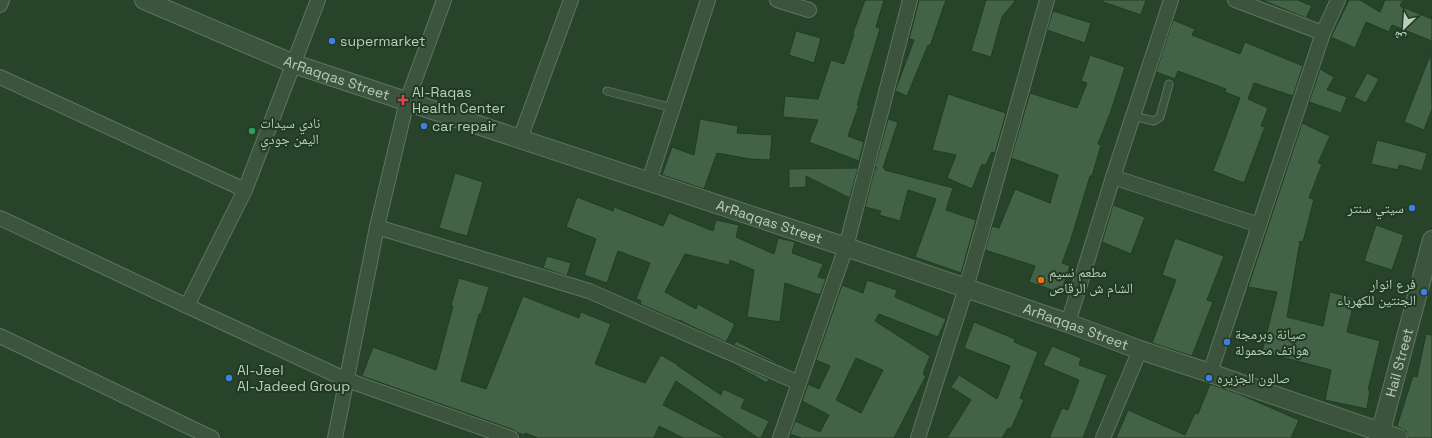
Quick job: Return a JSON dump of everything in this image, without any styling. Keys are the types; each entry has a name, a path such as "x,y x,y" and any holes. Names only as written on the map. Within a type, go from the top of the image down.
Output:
{"street":[{"path":"0,5 2,0"},
{"name":"ArRaqqas Street","path":"144,0 294,64 846,247 1068,323 1140,350 1210,373 1386,436"},
{"path":"187,306 245,190 318,0"},
{"path":"335,438 377,227 407,101 444,0"},
{"path":"520,138 571,0"},
{"path":"649,181 708,0"},
{"path":"777,0 809,10"},
{"path":"780,438 800,384 846,247 910,0"},
{"path":"918,438 966,288 1047,0"},
{"path":"1068,323 1132,116 1170,0"},
{"path":"1235,0 1323,33"},
{"path":"1210,373 1323,33 1338,0"},
{"path":"0,77 245,190"},
{"path":"1113,177 1259,225"},
{"path":"0,218 347,380 511,438"},
{"path":"377,227 589,291 800,384"},
{"name":"Hail Street","path":"1386,436 1432,240"},
{"path":"0,336 212,438"},
{"path":"1103,438 1140,350"}],"lane":[{"path":"1132,116 1154,121 1160,117 1169,84"},
{"path":"607,91 673,108"}],"building":[{"path":"865,0 884,0 876,27 880,29 857,105 859,105 848,136 864,142 859,161 809,142 818,120 783,117 785,96 818,99 831,60 844,64"},
{"path":"919,0 946,0 930,46 928,45 907,96 895,91 914,40 909,39"},
{"path":"986,0 1016,0 1002,17 991,57 971,51"},
{"path":"1103,0 1146,0 1141,15 1103,2"},
{"path":"1262,0 1298,0 1312,6 1306,18"},
{"path":"1349,0 1360,0 1380,12 1385,0 1403,0 1400,6 1432,19 1432,41 1392,25 1389,32 1366,22 1355,48 1331,37"},
{"path":"1053,11 1091,23 1085,43 1047,30"},
{"path":"1173,20 1195,29 1192,35 1240,54 1245,42 1303,66 1293,96 1254,83 1248,99 1268,108 1261,126 1265,127 1244,183 1213,171 1240,98 1225,92 1226,89 1178,71 1175,79 1156,72"},
{"path":"796,31 821,38 814,63 789,55"},
{"path":"1431,53 1432,109 1424,130 1404,122"},
{"path":"1090,55 1125,67 1111,111 1098,144 1101,145 1092,176 1090,176 1071,239 1062,263 1070,266 1061,293 1029,282 1035,266 985,250 992,226 999,228 1015,189 1050,203 1058,175 1011,158 1030,93 1077,108 1087,83 1081,81"},
{"path":"1320,69 1334,77 1327,90 1347,97 1341,113 1309,102"},
{"path":"1367,73 1379,79 1366,103 1354,97"},
{"path":"948,94 1006,113 995,153 992,152 985,166 982,164 972,189 947,178 956,155 932,150"},
{"path":"700,119 738,126 737,133 772,135 770,160 750,159 717,153 704,189 662,175 672,147 694,155"},
{"path":"888,119 898,122 883,168 885,168 885,170 953,188 946,210 976,220 961,273 915,257 936,199 908,190 900,221 879,215 881,211 865,207 875,168 877,168 875,167"},
{"path":"1302,123 1330,136 1318,163 1322,164 1309,198 1314,199 1303,242 1300,241 1287,317 1323,326 1330,292 1355,298 1347,332 1380,341 1368,390 1370,390 1367,409 1325,400 1331,370 1262,352 1277,292 1248,287"},
{"path":"1377,140 1427,153 1422,171 1399,165 1398,170 1371,164"},
{"path":"858,168 850,198 806,176 806,187 789,188 789,169"},
{"path":"455,173 483,182 467,236 439,228"},
{"path":"577,197 613,211 614,207 663,226 669,213 713,231 716,220 739,225 736,237 774,254 778,238 795,242 792,253 823,264 818,277 826,279 820,295 785,283 780,322 747,317 754,270 730,260 729,265 685,254 665,292 696,309 698,304 735,324 726,342 680,320 679,321 640,304 641,301 636,299 650,263 618,251 607,283 584,275 596,239 566,227"},
{"path":"1113,205 1145,217 1131,254 1102,242"},
{"path":"1376,225 1404,235 1392,270 1364,261"},
{"path":"1175,238 1224,256 1207,300 1213,302 1192,356 1152,343 1176,280 1162,275"},
{"path":"547,256 571,263 567,276 543,268"},
{"path":"459,278 489,287 481,314 479,314 461,381 486,389 523,296 579,318 581,312 611,324 595,364 645,383 661,355 721,395 723,389 745,399 741,408 769,421 761,438 758,438 676,381 663,405 726,438 683,438 659,426 654,438 538,438 525,433 525,435 518,433 514,430 362,376 373,347 436,370 453,306 451,305"},
{"path":"867,280 897,290 895,297 946,319 938,337 879,314 875,321 930,356 923,374 926,376 894,438 802,438 790,434 795,421 820,432 829,415 802,401 808,384 819,389 830,366 816,360 842,285 863,293","holes":["856,358 883,370 861,413 836,400"]},
{"path":"974,322 1015,339 1014,342 1038,352 1020,398 1024,400 1011,429 1008,428 1002,438 947,438 971,400 951,387 959,375 997,399 1010,366 964,348"},
{"path":"1426,334 1432,335 1432,438 1408,438 1406,431 1397,426 1413,376 1417,377"},
{"path":"736,341 778,363 777,364 734,345"},
{"path":"1052,346 1081,358 1079,365 1107,375 1083,438 1049,438 1062,408 1068,410 1079,380 1043,365"},
{"path":"726,360 769,379 767,383"},
{"path":"1210,384 1239,394 1299,420 1291,438 1116,438 1128,410 1185,435 1195,413 1198,414"}],"place":[{"name":"supermarket","path":"332,41"},
{"name":"Al-Raqas Health Center","path":"403,100"},
{"name":"car repair","path":"424,126"},
{"name":"نادي سيدات اليمن جودي","path":"252,131"},
{"name":"سيتي سنتر","path":"1412,208"},
{"name":"مطعم نسيم الشام ش الرقاص","path":"1041,280"},
{"name":"فرع انوار الجنتين للكهرباء","path":"1424,292"},
{"name":"صيانة وبرمجة هواتف محمولة","path":"1227,342"},
{"name":"Al-Jeel Al-Jadeed Group","path":"229,378"},
{"name":"صالون الجزيره","path":"1209,378"}]}
